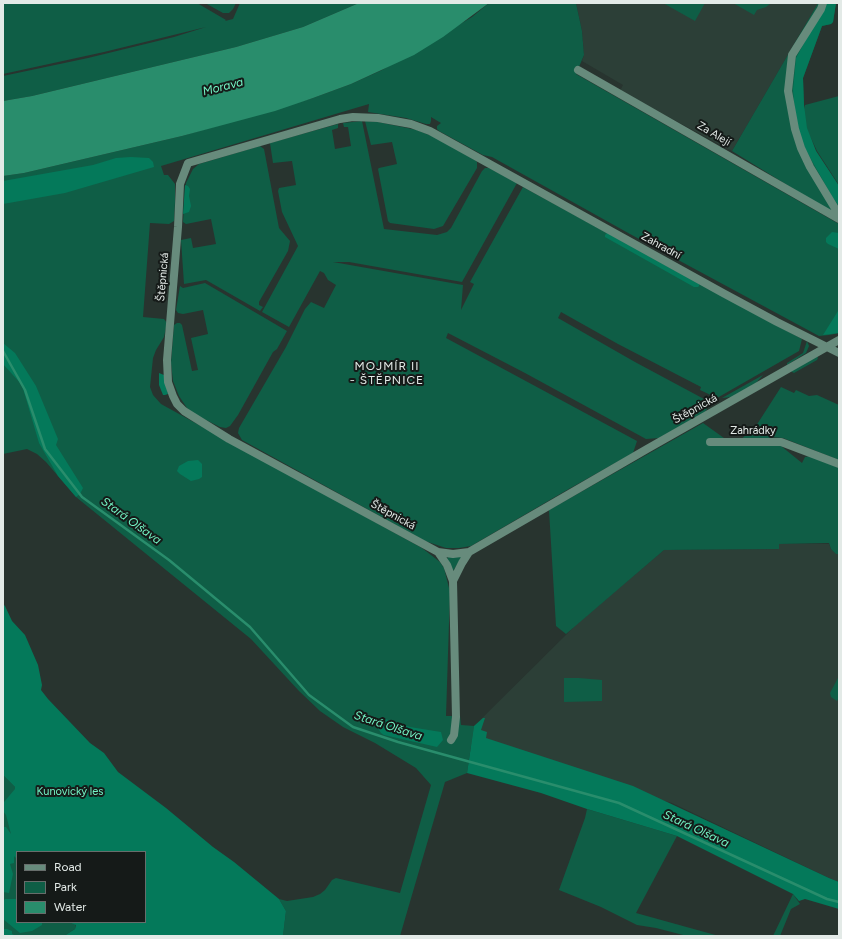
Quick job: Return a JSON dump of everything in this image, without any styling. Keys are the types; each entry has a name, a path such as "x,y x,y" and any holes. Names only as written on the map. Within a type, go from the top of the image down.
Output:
{"street":[{"path":"823,3 821,10 792,55 788,91 795,129 801,148 810,167 839,214"},
{"name":"Za Alejí","path":"578,70 839,219"},
{"name":"Štěpnická","path":"485,160 421,127 389,119 353,117 340,119 188,163 180,184 178,227 166,369 170,389 177,404 184,412 229,439 438,552 453,554 469,552 647,448 839,340"},
{"name":"Zahradní","path":"485,160 717,289 839,353"},
{"name":"Zahrádky","path":"710,442 781,442 839,464"},
{"name":"Štěpnická","path":"438,552 447,565 453,580 456,717 454,735 451,740"},
{"name":"Štěpnická","path":"453,580 469,552"}],"shaded area":[{"path":"576,3 818,3 732,151 620,91 623,85 582,61 584,55 582,31"},
{"path":"779,544 829,544 831,549 836,554 839,554 839,882 672,803 457,743 577,624 664,550 778,549"}],"green space":[{"path":"3,3 197,3 226,20 225,21 233,19 240,3 359,3 303,27 236,47 32,96 3,101 3,76 88,58 174,37 206,27 104,52 3,74"},
{"path":"205,3 236,3 229,13 223,13"},
{"path":"489,3 576,3 582,31 584,55 576,74 839,224 839,333 819,336 630,234 492,157 483,155 439,131 437,126 441,123 431,117 430,124 426,124 406,118 368,112 369,104 161,166 164,175 168,175 175,184 175,202 174,221 169,224 150,223 143,317 164,319 167,323 164,337 153,358 150,387 153,395 161,404 422,548 440,562 444,568 450,592 446,716 460,716 461,725 474,726 467,773 445,782 400,936 283,936 286,911 279,899 287,901 313,897 325,890 332,880 336,878 400,893 431,785 416,768 375,743 343,727 320,711 299,691 251,639 76,497 46,462 37,454 27,449 3,454 3,176 24,173 182,136 313,98 351,84 382,70 472,17"},
{"path":"663,3 705,3 695,21"},
{"path":"733,3 771,3 766,7 757,10 754,15"},
{"path":"818,3 836,3 833,22 822,26 803,78 804,109 805,105 839,96 839,185 817,151 810,136 816,151 839,186 839,217 732,151"},
{"path":"826,3 836,3 833,22 822,26 803,78 804,105 807,128 816,151 839,186 839,206 804,147 796,125 793,90 796,58"},
{"path":"362,121 384,229 437,235 447,232 451,228 485,168 489,168 517,183 462,282 349,262 333,262 463,285 461,310 474,284 470,282 523,187 802,339 799,351 717,398 700,390 701,387 618,344 561,312 558,318 704,399 707,409 705,412 659,438 646,439 448,333 446,338 637,441 633,453 471,546 446,548 425,541 242,440 238,433 239,428 286,347 305,309 311,302 324,308 336,285 328,280 324,273 320,271 289,327 262,312 298,246 282,212 278,191 279,188 296,185 292,161 273,163 270,143 338,124 338,128 332,130 335,149 351,146 348,127 344,127 343,123"},
{"path":"365,121 378,122 417,130 434,137 477,162 477,168 443,226 434,229 390,223 388,221 378,169 397,164 392,142 371,145"},
{"path":"260,146 264,149 279,228 290,241 288,251 259,302 259,305 263,307 260,311 206,280 184,284 181,240 191,238 193,248 216,244 211,219 186,224 183,222 186,183 193,169 199,164"},
{"path":"116,158 149,158 153,162 154,167 65,193 3,204 3,181 93,165"},
{"path":"185,185 190,189 189,196 191,206 189,212 183,214"},
{"path":"832,232 839,233 839,249 826,242 826,238"},
{"path":"607,233 699,284 699,286 694,287 605,237"},
{"path":"205,283 287,331 277,349 273,352 238,415 230,426 226,428 220,427 196,415 187,408 179,396 173,381 171,363 174,325 180,323 182,325 192,371 198,370 191,338 208,334 203,310 183,314 178,313 176,310 180,286 183,288"},
{"path":"839,291 839,333 823,335 838,311"},
{"path":"807,341 809,346 806,353 787,365 787,363 803,353"},
{"path":"3,343 15,353 36,386 58,439 56,445 83,488 80,494 76,497 58,476 39,443 22,385 3,364"},
{"path":"817,356 817,360 794,373 791,371"},
{"path":"159,373 164,375 168,394 163,395 159,385"},
{"path":"763,375 756,383 732,397 722,398"},
{"path":"781,387 794,393 796,390 809,396 817,395 839,405 839,460 783,438 770,437 802,463 805,457 810,456 839,468 839,554 836,554 831,549 829,543 779,544 779,549 664,550 566,634 556,626 549,510 703,423 724,438 739,441 756,426"},
{"path":"198,460 202,464 202,477 199,479 191,481 177,471 179,466 188,461"},
{"path":"448,557 462,557 453,571 447,559"},
{"name":"Kunovický les","path":"3,604 12,621 25,635 38,665 42,685 41,690 48,699 90,743 104,753 118,772 166,808 279,899 286,911 283,936 64,936 75,929 76,925 71,923 146,923 146,851 16,851 14,863 10,864 13,874 9,893 3,892 3,827 6,827 11,834 6,815 3,811 4,802 15,787 3,775"},
{"path":"839,676 839,697 837,701 831,697 830,693"},
{"path":"564,678 602,680 602,701 564,702"},
{"path":"485,718 481,730 487,732 486,738 633,786 839,882 839,909 805,899 799,901 793,894 677,836 587,809 541,793 467,773 474,726"},
{"path":"385,719 410,727 441,732 443,740 437,747 384,735 377,727 380,721"},
{"path":"3,775 15,787 21,810 53,851 16,851 16,923 76,923 75,929 64,936 3,936"},
{"path":"587,809 677,836 636,913 719,936 687,936 637,925 601,907 559,890"},
{"path":"793,894 800,904 791,909 780,936 773,936"},
{"path":"5,899 16,899 16,923 42,923 42,925 32,931 20,933 3,919 3,901"},
{"path":"3,929 12,931 12,934 16,936 3,936"}],"water":[{"name":"Morava","path":"359,3 489,3 443,37 414,55 351,84 313,98 275,111 182,136 24,173 3,176 3,101 32,96 236,47 303,27"}],"waterway":[{"name":"Stará Olšava","path":"3,351 25,390 45,449 82,497 169,560 250,627 309,695 353,727 398,742 619,803 827,899 839,902"}],"district":[{"name":"MOJMÍR II - ŠTĚPNICE","path":"387,373"}]}
